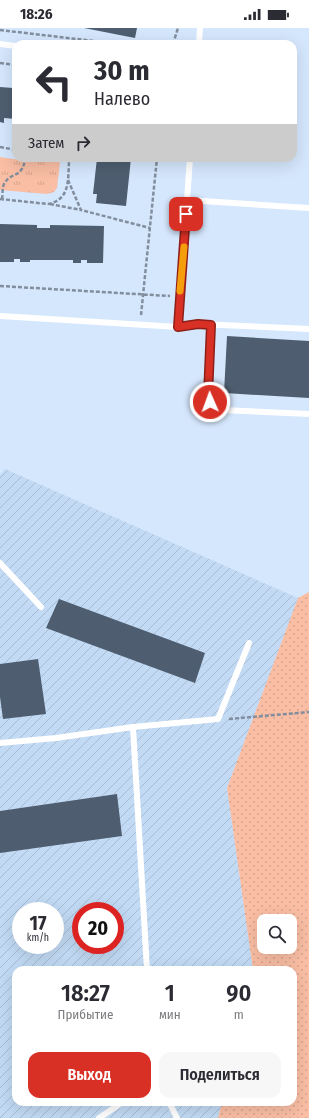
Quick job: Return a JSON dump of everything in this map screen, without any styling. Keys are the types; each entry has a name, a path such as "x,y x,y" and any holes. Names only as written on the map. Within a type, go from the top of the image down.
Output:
{"lane":[{"path":"199,40 200,28"},
{"path":"0,44 12,46"},
{"path":"178,327 190,162"},
{"path":"187,200 309,208"},
{"path":"0,316 178,327 198,324 309,329"},
{"path":"211,325 208,396 212,405 222,410 309,414"},
{"path":"0,563 41,607"},
{"path":"0,743 56,738 133,727 218,720 249,643"},
{"path":"133,727 147,966"},
{"path":"99,1118 117,1106"},
{"path":"172,1106 177,1118"}],"path":[{"path":"174,40 178,28"},
{"path":"0,30 85,40"},
{"path":"0,63 12,64"},
{"path":"0,147 12,149"},
{"path":"24,162 24,166 20,172 7,180 3,185 1,199 48,204 81,210 150,228"},
{"path":"48,204 61,199 65,192 68,179 69,162"},
{"path":"140,325 157,162"},
{"path":"68,179 81,210"},
{"path":"0,286 180,297"},
{"path":"218,720 309,712"}],"shaded area":[{"path":"5,469 298,598 227,788 252,966 12,966 12,1106 221,1106 218,1118 0,1118 0,475"}],"green space":[{"path":"0,157 12,159 12,162 60,163 57,188 54,192 47,194 0,190"},
{"path":"309,592 309,1118 218,1118 221,1106 297,1106 297,966 252,966 227,788 298,598"}],"building":[{"path":"84,28 137,28 135,38"},
{"path":"0,87 12,88 12,119 4,118 4,123 0,122"},
{"path":"97,162 131,162 126,206 96,203 97,194 93,194"},
{"path":"0,224 37,225 37,228 50,228 50,225 104,226 103,263 87,263 87,260 81,260 81,263 73,263 73,260 30,260 30,262 20,262 20,259 14,259 14,262 0,262"},
{"path":"227,336 309,341 309,398 224,393"},
{"path":"59,599 205,653 195,683 46,628"},
{"path":"38,659 46,714 3,719 0,697 0,664"},
{"path":"117,794 122,836 0,853 0,811"}],"slow traffic":[{"path":"180,291 184,247"}],"route":[{"path":"186,214 178,327 198,324 211,325 208,396 210,402"}]}
